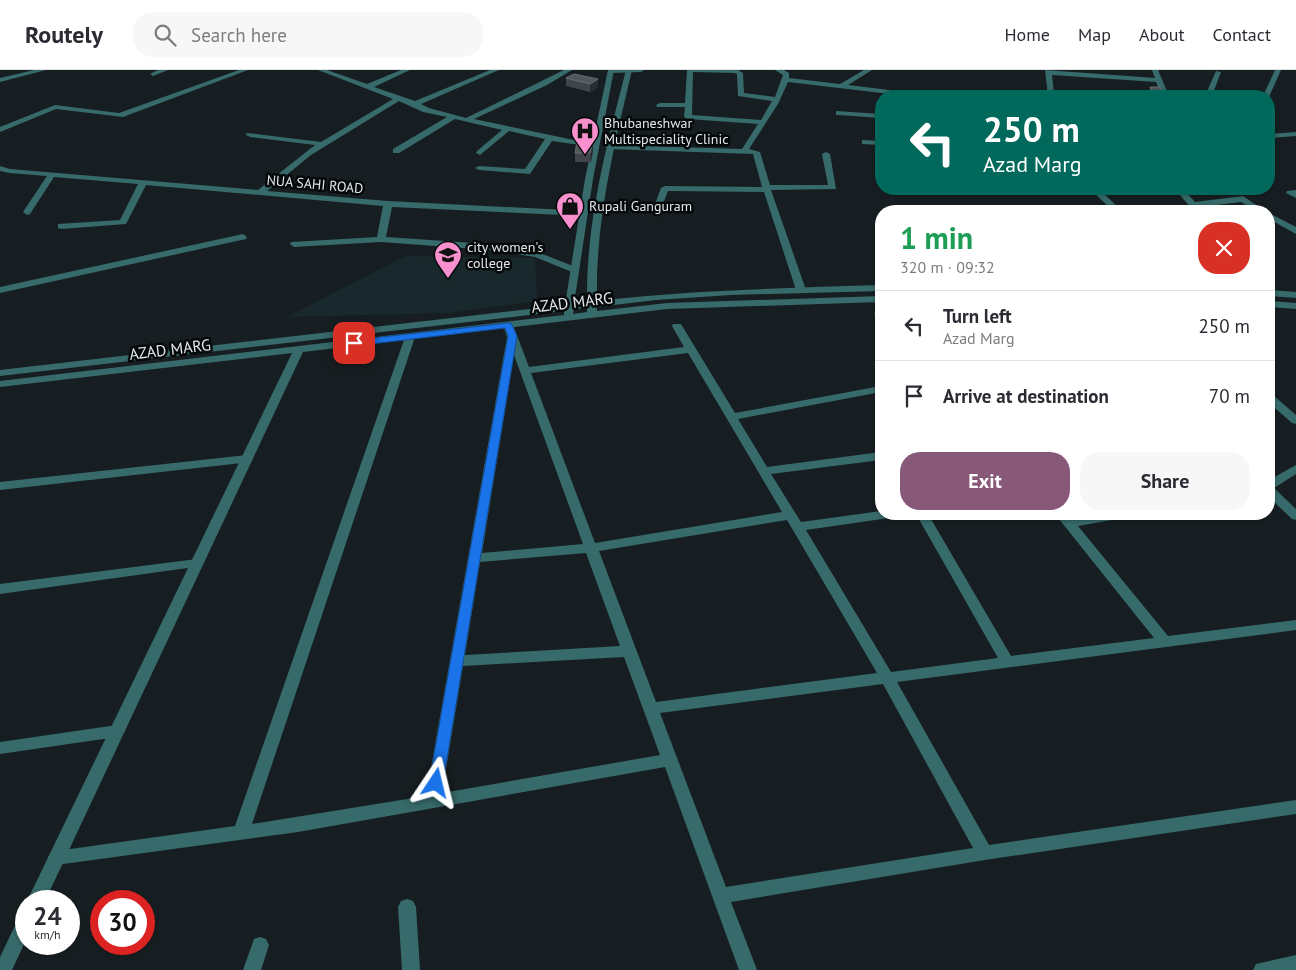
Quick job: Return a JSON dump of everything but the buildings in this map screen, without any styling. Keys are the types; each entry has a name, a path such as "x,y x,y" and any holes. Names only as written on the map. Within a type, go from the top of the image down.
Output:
{"street":[{"path":"0,80 42,70"},
{"path":"152,74 165,70"},
{"path":"0,130 55,107 120,116 246,70"},
{"path":"367,87 407,70"},
{"path":"415,104 496,70"},
{"path":"467,120 507,100 547,84 569,70"},
{"path":"568,312 596,145 611,71 641,70"},
{"path":"762,122 688,117 690,70 733,70 740,73 740,95 776,99"},
{"path":"744,152 776,99 785,80 787,74 778,70"},
{"path":"842,86 869,70"},
{"path":"1155,70 1162,90"},
{"path":"1269,90 1278,70"},
{"path":"327,71 415,104 426,110 550,138 596,145"},
{"path":"592,309 592,275 609,147 629,71"},
{"path":"1051,90 1049,72 1159,80"},
{"path":"1210,90 1218,72"},
{"path":"785,80 875,90"},
{"path":"259,193 308,153 399,98"},
{"path":"660,105 688,105"},
{"path":"839,113 875,116"},
{"path":"396,151 453,117"},
{"path":"480,153 507,129"},
{"path":"1275,136 1296,134"},
{"path":"250,135 322,144"},
{"path":"479,168 526,172 550,138"},
{"path":"866,142 875,143"},
{"path":"609,147 756,152 801,290"},
{"path":"658,207 665,188 767,189 834,187 826,154"},
{"name":"NUA SAHI ROAD","path":"0,168 9,171 388,204 584,213"},
{"path":"27,212 52,174"},
{"path":"61,226 123,222 143,182"},
{"path":"1101,195 1111,205"},
{"path":"1185,195 1193,204 1243,200 1252,205"},
{"path":"381,239 388,204"},
{"path":"1275,219 1296,231"},
{"path":"0,290 243,236"},
{"path":"294,244 381,239 489,247 537,255 575,270"},
{"name":"AZAD MARG","path":"0,373 568,312 712,293 875,288"},
{"path":"1275,293 1296,295"},
{"name":"AZAD MARG","path":"592,309 713,303 875,299"},
{"path":"1275,304 1296,306"},
{"name":"AZAD MARG","path":"0,384 410,337 510,330 568,312"},
{"path":"677,326 887,677 985,853"},
{"path":"510,330 748,970"},
{"path":"433,800 475,558 510,330"},
{"path":"241,833 410,337"},
{"path":"41,890 299,349"},
{"path":"526,372 691,349"},
{"path":"732,417 875,390"},
{"path":"1275,402 1296,421"},
{"path":"764,471 875,457"},
{"path":"0,486 246,459"},
{"path":"1275,481 1296,469"},
{"path":"1275,496 1296,516"},
{"path":"475,558 592,548 790,515"},
{"path":"798,527 875,516"},
{"path":"925,520 1007,662"},
{"path":"1066,520 1165,642"},
{"path":"0,589 197,563"},
{"path":"651,708 1296,625"},
{"path":"457,661 630,652"},
{"path":"0,748 117,731"},
{"path":"56,858 298,825 670,760"},
{"path":"720,896 985,853 1296,807"},
{"path":"407,907 411,970"},
{"path":"3,970 15,944"},
{"path":"252,970 260,944"},
{"path":"1262,970 1296,964"}],"lane":[{"path":"1296,192 1290,193 1296,196"}],"shaded area":[{"name":"city women's college","path":"405,256 535,258 537,301 448,313 287,317"}],"place":[{"name":"Bhubaneshwar Multispeciality Clinic","path":"585,155"},
{"name":"Rupali Ganguram","path":"570,230"},
{"name":"city women's college","path":"448,279"}],"route":[{"path":"354,343 508,325 513,336 436,783"}]}
